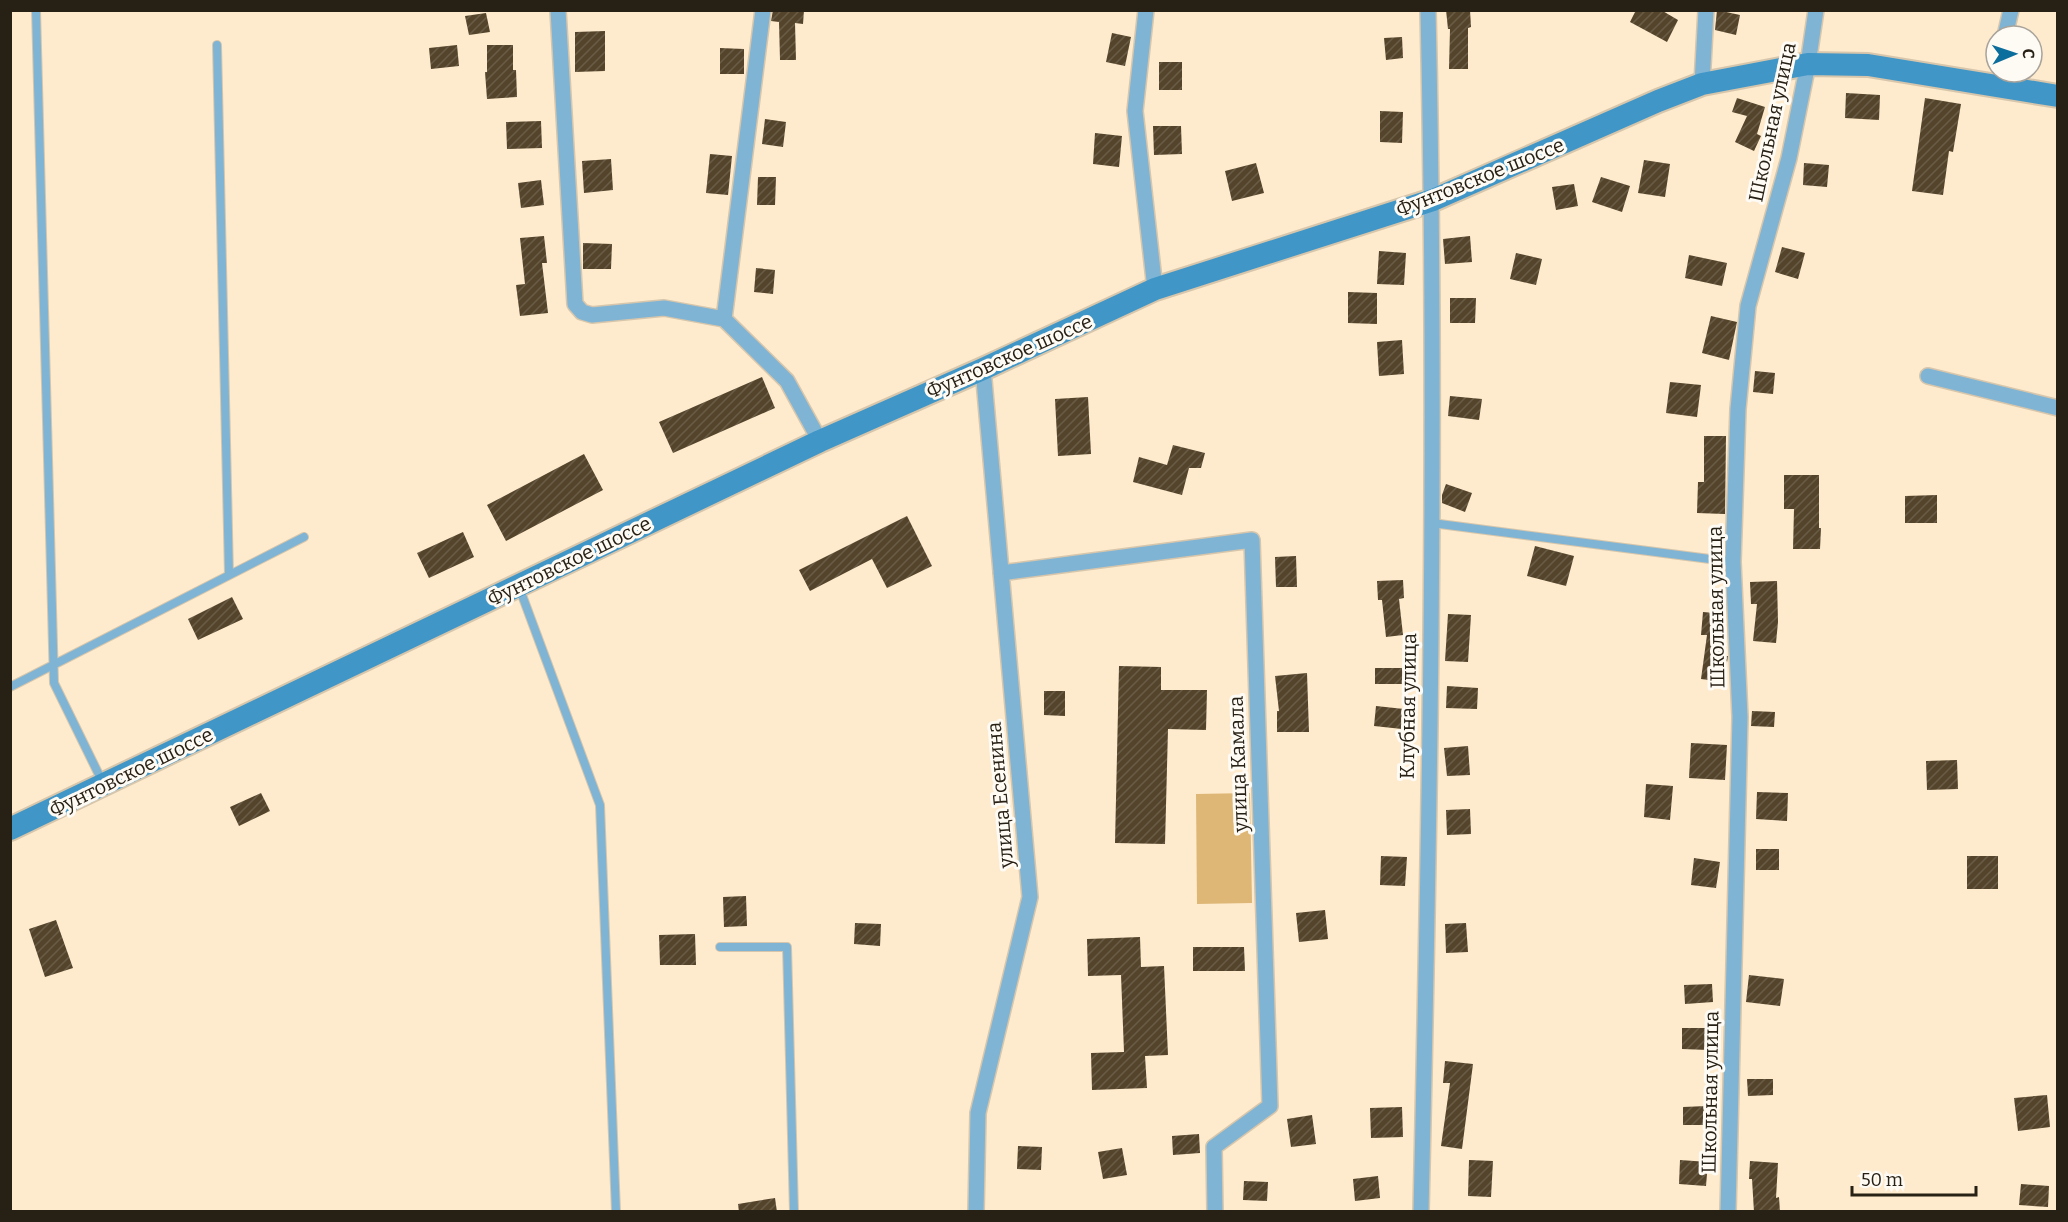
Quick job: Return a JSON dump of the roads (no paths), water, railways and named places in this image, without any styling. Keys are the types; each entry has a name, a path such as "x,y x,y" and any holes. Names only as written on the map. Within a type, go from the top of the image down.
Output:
{"street":[{"path":"558,10 575,304 582,312 592,315 664,308 724,318 787,381 820,441"},
{"path":"724,318 763,10"},
{"path":"1146,10 1135,111 1155,289"},
{"name":"Клубная улица","path":"1421,1212 1432,523 1432,200 1428,10"},
{"path":"1702,84 1706,10"},
{"name":"Школьная улица","path":"1728,1212 1740,717 1733,562 1738,409 1748,306 1789,158 1808,64 1816,10"},
{"name":"Фунтовское шоссе","path":"10,829 820,441 1155,289 1432,200 1702,84 1808,64 1868,65 1984,77"},
{"name":"Фунтовское шоссе","path":"2016,84 2058,96"},
{"name":"улица Есенина","path":"976,1212 978,1113 1030,897 983,369"},
{"path":"1928,376 2058,408"},
{"name":"улица Камала","path":"1001,573 1252,540 1270,1106 1214,1147 1215,1212"}],"lane":[{"path":"36,10 54,683 104,784"},
{"path":"217,45 229,576"},
{"path":"1432,523 1733,562"},
{"path":"10,687 304,537"},
{"path":"519,585 600,805 616,1212"},
{"path":"720,947 787,947 794,1212"}]}
